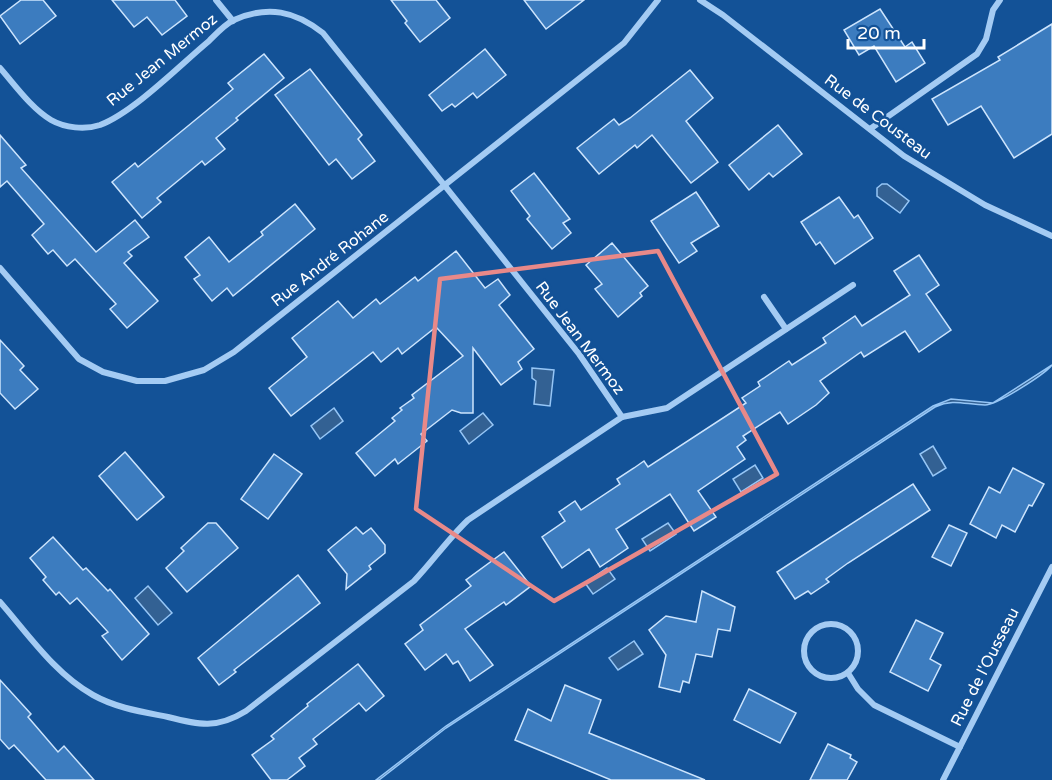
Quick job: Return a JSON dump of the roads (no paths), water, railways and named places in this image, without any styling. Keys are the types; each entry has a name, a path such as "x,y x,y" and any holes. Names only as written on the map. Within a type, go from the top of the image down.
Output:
{"street":[{"path":"216,0 233,21"},
{"name":"Rue André Rohane","path":"0,268 79,359 103,372 136,381 165,381 204,370 234,352 624,43 658,0"},
{"name":"Rue de Cousteau","path":"700,0 723,15 904,156 986,205 1052,236"},
{"path":"870,129 977,54 986,39 993,10 1000,0"},
{"name":"Rue Jean Mermoz","path":"0,68 35,108 52,121 77,129 100,125 129,109 233,21 263,12 286,12 307,20 323,33 579,354 622,417 468,520 446,542 433,561 414,581 231,721 196,724 120,706 94,696 60,670 0,602"},
{"path":"622,417 667,408 853,285"},
{"path":"764,297 786,328"},
{"name":"Rue de l'Ousseau","path":"943,780 1052,567"},
{"path":"831,622 848,628 853,634 858,642 859,659 848,673 832,679 815,674 805,660 804,642 814,628 831,622"},
{"path":"848,673 858,689 874,705 960,747"}],"water":[{"path":"882,184 887,184 909,201 900,213 877,196 877,188"},
{"path":"1052,365 1031,382 994,402"},
{"path":"532,368 554,370 550,406 534,404 536,381 532,378"},
{"path":"951,399 993,403 985,405 954,402 935,407 446,728 376,780 446,726 933,406"},
{"path":"334,408 343,421 320,439 311,426"},
{"path":"483,413 493,425 469,444 460,431"},
{"path":"933,446 946,468 933,476 920,454"},
{"path":"755,465 763,478 741,492 733,479"},
{"path":"668,523 676,534 650,551 642,539"},
{"path":"607,568 615,579 593,594 585,583"},
{"path":"148,586 172,613 158,625 135,598"},
{"path":"634,641 643,654 618,670 609,658"}]}
